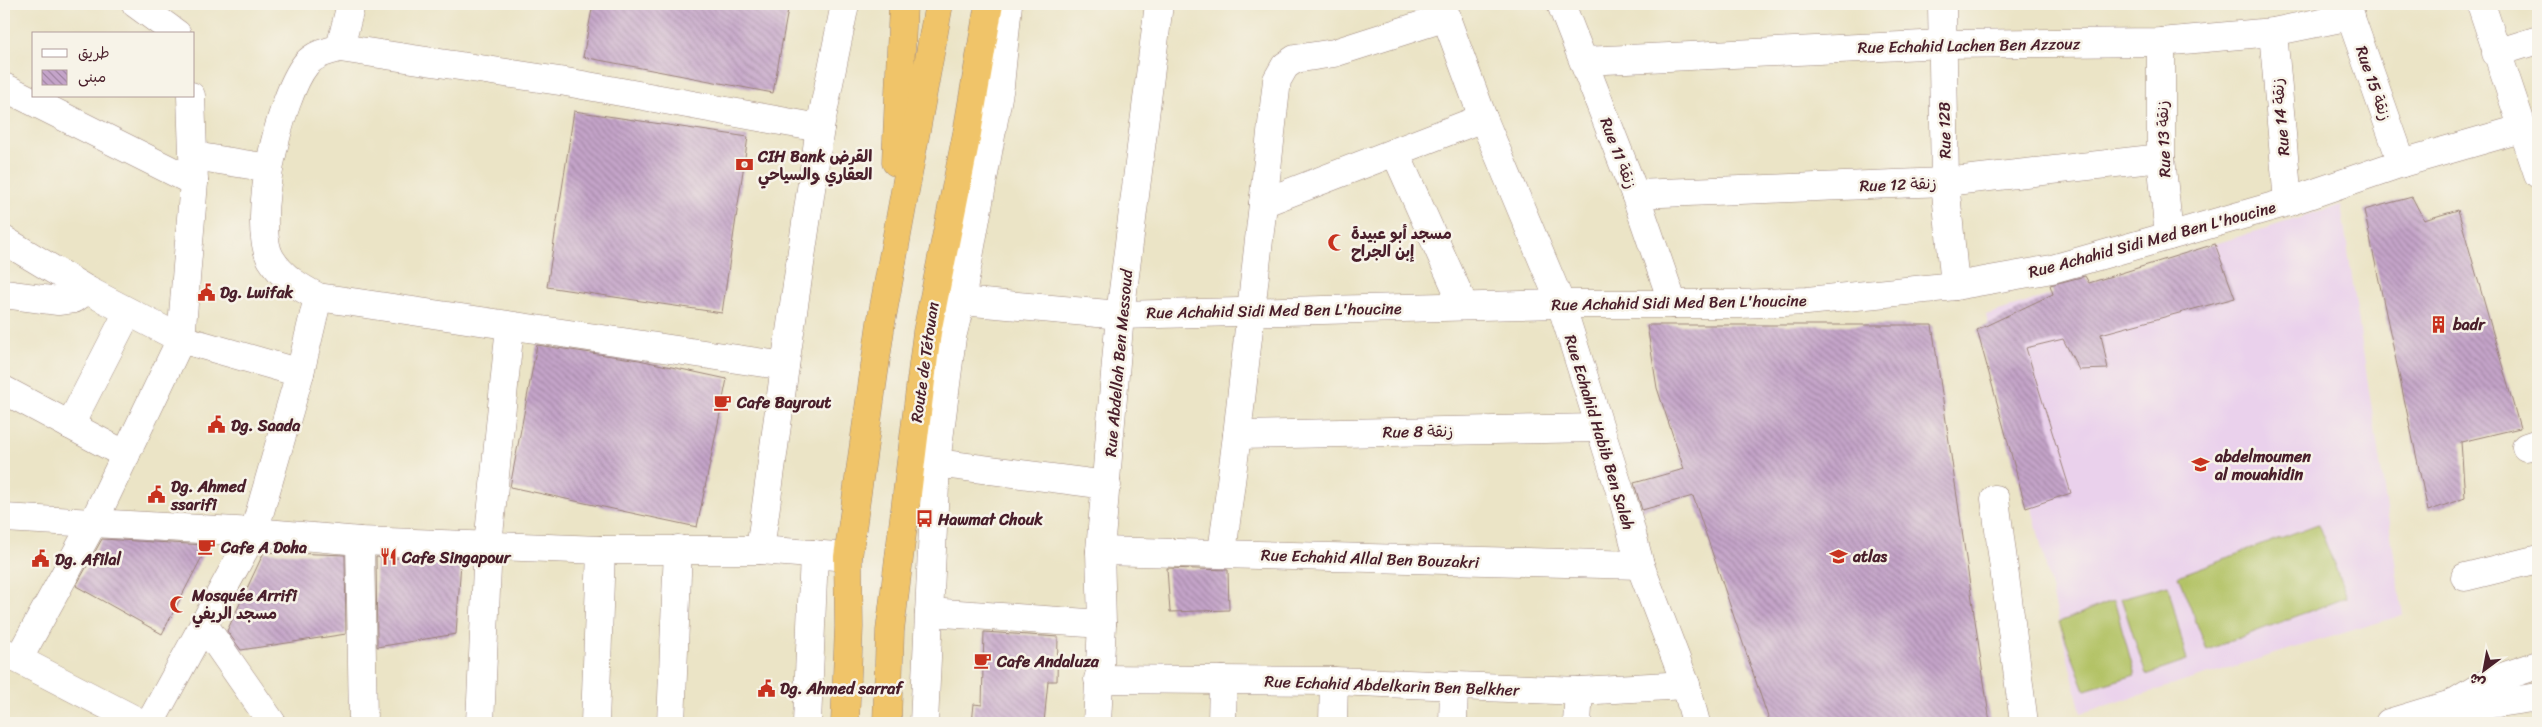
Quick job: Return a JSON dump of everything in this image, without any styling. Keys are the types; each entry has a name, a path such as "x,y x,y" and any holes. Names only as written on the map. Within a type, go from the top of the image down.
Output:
{"highway":[{"path":"891,273 903,4"},
{"path":"845,723 849,627 848,557 881,323 939,4"},
{"name":"Route de Tétouan","path":"888,723 890,631 927,332 967,133 989,4"}],"street":[{"path":"136,4 174,32"},
{"path":"340,48 351,4"},
{"path":"760,550 820,128 845,4"},
{"path":"924,723 936,463 952,337 961,301 1000,86 1008,4"},
{"name":"Rue Abdellah Ben Messoud","path":"1097,723 1102,624 1100,551 1120,315 1159,4"},
{"name":"Rue 11 زنقة","path":"1561,4 1635,194 1673,304"},
{"name":"Rue 12B","path":"1942,4 1945,182 1955,286"},
{"path":"2481,4 2538,174"},
{"path":"1222,554 1263,203 1272,107 1277,80 1285,66 1296,59 1334,53 1444,10"},
{"name":"Rue Echahid Habib Ben Saleh","path":"1444,10 1482,118 1561,304 1598,428 1625,507 1640,565 1686,685 1696,723"},
{"name":"Rue Echahid Lachen Ben Azzouz","path":"1584,61 1944,44 2162,42 2273,32 2348,10"},
{"name":"Rue 15 زنقة","path":"2348,10 2402,163"},
{"name":"Rue 14 زنقة","path":"2273,32 2288,202"},
{"path":"2496,53 2538,40"},
{"name":"Rue 13 زنقة","path":"2162,42 2161,158 2169,236"},
{"path":"785,366 318,297 295,285 271,258 265,243 265,204 269,168 280,120 297,77 318,54 340,48 566,82 820,128"},
{"path":"4,87 194,169 269,168"},
{"path":"141,723 11,655 93,523 181,339 194,169 191,98"},
{"path":"1263,203 1482,118"},
{"name":"Rue Achahid Sidi Med Ben L'houcine","path":"961,301 1120,315 1250,310 1807,301 1955,286 2052,269 2288,202 2402,163 2524,128"},
{"path":"1395,152 1464,306"},
{"name":"Rue 12 زنقة","path":"1635,194 1945,182 2161,158"},
{"path":"4,240 87,290 181,339 300,373"},
{"path":"939,265 961,301"},
{"path":"4,294 58,301 74,299 87,290"},
{"path":"150,723 254,532 300,373 318,297"},
{"path":"70,425 128,312"},
{"path":"480,723 488,544 510,326"},
{"path":"4,390 126,455"},
{"name":"Rue 8 زنقة","path":"1237,435 1598,428"},
{"path":"936,463 1107,485"},
{"path":"1994,499 2024,723"},
{"path":"4,518 254,532 360,541 488,544 601,550 760,550 848,557"},
{"path":"360,541 363,723"},
{"path":"671,723 678,549"},
{"path":"595,723 601,550"},
{"name":"Rue Echahid Allal Ben Bouzakri","path":"1100,551 1640,565"},
{"path":"806,723 814,554"},
{"path":"2465,577 2538,559"},
{"path":"929,612 1102,624"},
{"path":"204,625 272,723"},
{"path":"2448,711 2490,681 2538,665"},
{"name":"Rue Echahid Abdelkarin Ben Belkher","path":"1098,679 1334,681 1579,690 1686,685"},
{"path":"1222,723 1223,680"},
{"path":"1332,723 1334,681"},
{"path":"1453,723 1454,686"},
{"path":"1577,723 1579,690"},
{"path":"2389,723 2448,711 2538,697"}],"shaded area":[{"name":"abdelmoumen al mouahidin","path":"2341,205 2403,615 2081,713 1986,315"}],"green space":[{"path":"2318,524 2347,597 2207,650 2178,576"},
{"path":"2168,585 2187,661 2146,675 2121,598"},
{"path":"2114,600 2135,675 2085,690 2059,622"}],"building":[{"path":"593,4 789,4 773,93 583,57"},
{"path":"574,111 748,137 722,313 547,287"},
{"name":"badr","path":"2412,197 2424,220 2458,210 2520,428 2461,442 2465,498 2428,511 2364,210"},
{"path":"2215,244 2235,298 2101,334 2108,369 2079,370 2063,339 2026,348 2071,493 2026,508 1977,330 2053,294 2050,285 2085,276 2089,283"},
{"name":"atlas","path":"1647,325 1932,325 1990,723 1770,723 1693,496 1642,510 1634,483 1684,469 1657,388"},
{"path":"537,345 639,360 727,379 697,527 510,487"},
{"path":"102,539 206,545 207,547 162,634 76,586"},
{"path":"264,552 345,555 346,634 241,650 227,631"},
{"path":"376,557 461,562 456,634 377,647"},
{"path":"1167,568 1228,570 1229,610 1170,612"},
{"path":"984,632 1058,637 1057,681 1048,681 1044,723 972,723 974,704 982,705"}],"place":[{"name":"CIH Bank القرض العقاري والسياحي","path":"744,165"},
{"name":"مسجد أبو عبيدة إبن الجراح","path":"1337,242"},
{"name":"Dg. Lwifak","path":"206,292"},
{"name":"badr","path":"2439,324"},
{"name":"Cafe Bayrout","path":"723,402"},
{"name":"Dg. Saada","path":"217,425"},
{"name":"abdelmoumen al mouahidin","path":"2201,465"},
{"name":"Dg. Ahmed ssarifi","path":"157,495"},
{"name":"Hawmat Chouk","path":"924,519"},
{"name":"Cafe A Doha","path":"207,547"},
{"name":"atlas","path":"1839,556"},
{"name":"Cafe Singapour","path":"388,557"},
{"name":"Dg. Afilal","path":"41,559"},
{"name":"Mosquée Arrifi مسجد الريفي","path":"178,604"},
{"name":"Cafe Andaluza","path":"983,661"},
{"name":"Dg. Ahmed sarraf","path":"766,688"}]}
